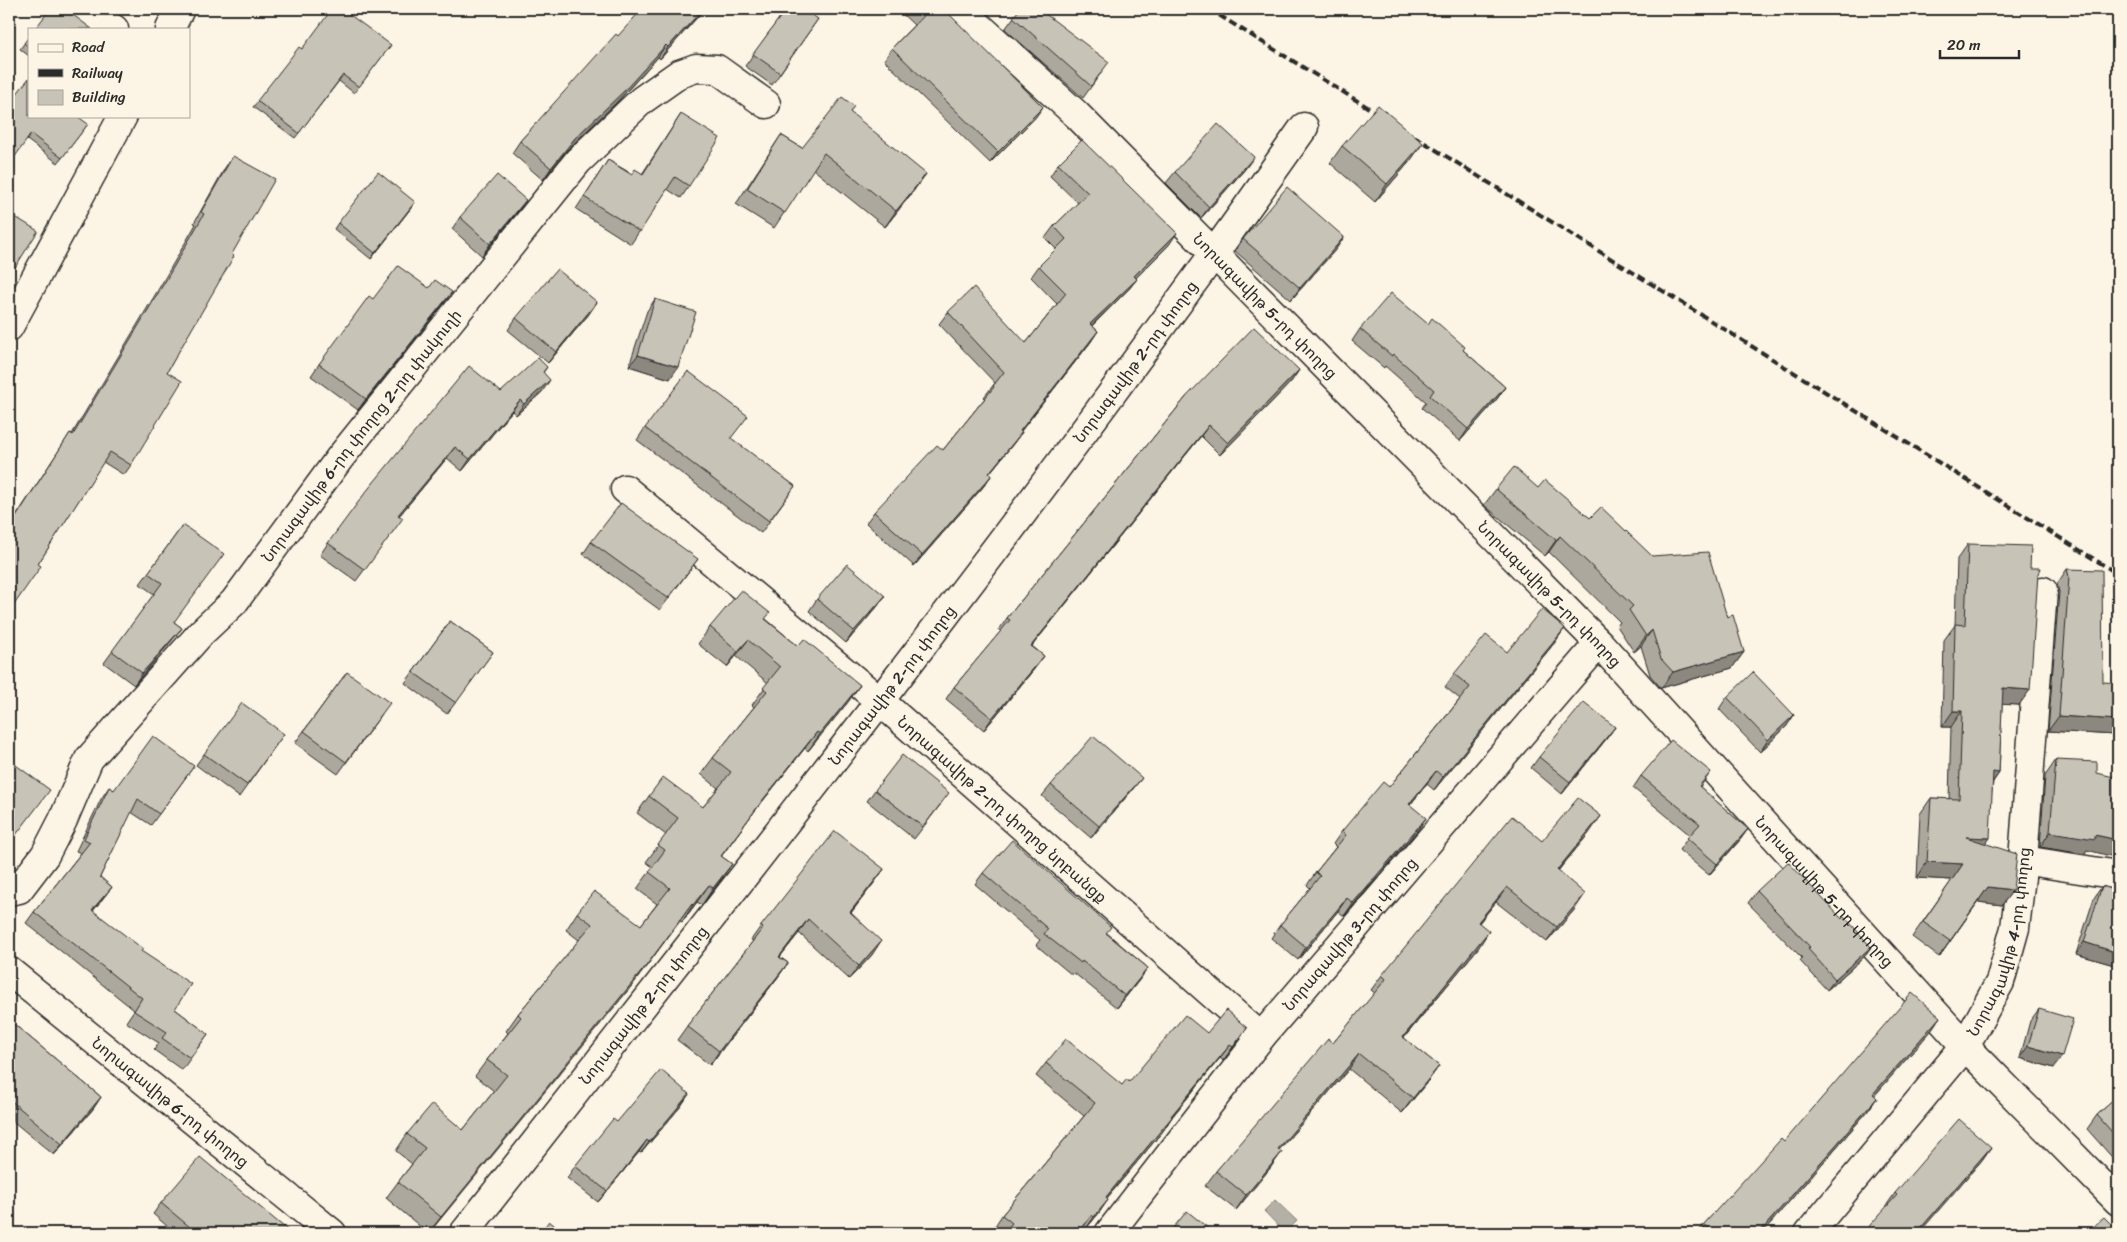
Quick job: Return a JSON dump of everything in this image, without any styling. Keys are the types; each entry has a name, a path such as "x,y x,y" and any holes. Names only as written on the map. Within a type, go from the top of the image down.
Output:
{"street":[{"path":"86,9 113,28"},
{"path":"170,28 180,9"},
{"name":"Նորագավիթ 5-րդ փողոց","path":"960,9 1076,114 1216,253 1600,643 1965,1046 2118,1201"},
{"name":"Նորագավիթ 6-րդ փողոց 2-րդ փակուղի","path":"9,891 19,889 45,855 63,820 89,759 202,632 234,602 339,459 578,161 642,100 678,74 696,68 717,69 766,104"},
{"path":"9,327 122,118"},
{"name":"Նորագավիթ 2-րդ փողոց","path":"464,1233 881,702 1216,253 1304,127"},
{"name":"Նորագավիթ 2-րդ փողոց նրբանցք","path":"625,489 881,702 1262,1037"},
{"name":"Նորագավիթ 4-րդ փողոց","path":"1809,1233 1965,1046 2000,982 2015,928 2023,860 2042,591"},
{"name":"Նորագավիթ 3-րդ փողոց","path":"1109,1233 1262,1037 1600,643"},
{"path":"2023,860 2118,875"},
{"name":"Նորագավիթ 6-րդ փողոց","path":"9,971 332,1233"}],"shaded area":[{"path":"1275,1200 1297,1221 1285,1233 1264,1211"}],"building":[{"path":"50,9 65,9 91,28 36,28"},
{"path":"332,9 342,9 391,45 359,87 343,75 299,133 257,101 299,47 302,49"},
{"path":"642,9 703,9 668,47 666,45 624,91 575,138 551,168 520,141 616,34 618,36"},
{"path":"786,9 803,9 818,19 780,73 753,54"},
{"path":"917,9 944,9 1043,107 998,152 892,48 924,15"},
{"path":"1020,9 1039,9 1109,62 1091,86 1013,17"},
{"path":"28,38 28,46 24,43"},
{"path":"28,79 28,118 80,118 88,124 62,158 31,134 9,165 9,104"},
{"path":"842,97 854,106 850,112 926,174 896,211 824,153 785,213 747,189 781,135 802,148"},
{"path":"1378,105 1423,143 1387,184 1342,146"},
{"path":"681,114 720,138 689,186 675,177 640,232 584,197 608,160 632,175 635,169 643,174"},
{"path":"1218,124 1254,157 1209,207 1175,172"},
{"path":"1082,140 1177,233 1134,276 1137,279 1090,324 1098,331 989,473 991,476 922,555 874,512 937,445 943,450 1004,372 948,312 974,287 1026,343 1066,293 1039,266 1066,239 1054,226 1088,193 1058,164"},
{"path":"233,156 275,179 232,254 234,256 167,372 182,381 131,465 110,452 38,564 41,566 9,612 9,528 70,433 73,435 204,214 201,212"},
{"path":"378,172 415,202 375,253 338,223"},
{"path":"497,175 526,200 490,244 460,217"},
{"path":"1287,187 1344,237 1300,288 1243,239"},
{"path":"9,213 38,231 9,277"},
{"path":"398,266 429,288 435,280 452,292 366,399 319,364 369,296 373,299"},
{"path":"557,269 597,302 556,352 516,318"},
{"path":"1391,293 1428,324 1432,318 1465,347 1463,350 1505,387 1468,429 1430,396 1434,390 1393,354 1392,356 1360,329"},
{"path":"655,299 696,312 678,367 638,355"},
{"path":"1254,327 1299,370 1228,443 1209,425 1031,646 1044,656 992,718 954,687 1010,620 1007,618 1187,396"},
{"path":"538,358 547,367 543,372 550,380 524,404 520,400 470,459 455,447 398,515 403,518 365,570 328,543 365,493 469,366 501,392"},
{"path":"688,371 748,416 731,438 795,486 769,521 645,428"},
{"path":"1514,467 1538,488 1545,480 1590,518 1601,507 1652,556 1708,552 1727,617 1733,615 1744,652 1673,672 1661,659 1652,630 1646,636 1629,610 1633,606 1560,536 1556,540 1496,489"},
{"path":"621,503 698,559 668,598 591,542"},
{"path":"183,525 224,554 174,622 182,628 142,673 112,651 162,583 148,573"},
{"path":"1968,544 2031,546 2030,568 2040,568 2038,574 2030,690 2003,688 1999,773 1993,772 1990,838 1966,837 2017,854 2013,890 1988,887 1950,941 1923,922 1963,864 1927,862 1931,798 1959,799 1962,711 1953,711 1955,624 1965,625"},
{"path":"847,564 885,596 854,631 817,599"},
{"path":"2067,569 2102,570 2103,682 2118,683 2118,720 2059,716 2069,577"},
{"path":"741,590 770,613 765,619 798,646 804,639 860,685 820,734 817,732 721,856 732,864 713,888 709,885 692,904 646,966 441,1217 398,1182 425,1148 407,1134 432,1104 463,1130 507,1075 487,1060 521,1017 518,1014 592,924 577,913 594,891 641,925 670,888 649,872 665,850 658,845 678,818 649,796 663,777 703,807 731,772 713,758 767,691 763,688 780,667 748,640 738,651 710,627"},
{"path":"1542,609 1565,628 1443,777 1436,771 1409,804 1426,818 1353,903 1347,898 1306,947 1280,925 1320,876 1316,872 1346,835 1342,831 1383,782 1389,787 1470,687 1454,674 1486,635 1507,652"},
{"path":"450,621 493,652 456,703 413,672"},
{"path":"347,672 390,703 346,762 304,731"},
{"path":"1753,672 1794,715 1768,740 1727,697"},
{"path":"1584,702 1615,727 1570,782 1539,757"},
{"path":"242,703 284,734 247,785 204,754"},
{"path":"153,736 194,766 159,814 138,799 100,877 112,887 92,910 143,949 141,951 191,984 175,1009 208,1034 190,1058 162,1038 167,1032 134,1011 142,998 34,912 90,842 84,839 109,787 114,790"},
{"path":"1093,736 1142,778 1099,826 1051,785"},
{"path":"1671,740 1711,772 1699,786 1748,829 1717,864 1687,838 1700,824 1641,776"},
{"path":"902,755 949,793 923,827 875,790"},
{"path":"9,760 50,790 9,844"},
{"path":"2056,760 2097,762 2097,773 2118,778 2118,840 2095,835 2095,839 2050,832"},
{"path":"1578,798 1601,816 1557,870 1585,894 1557,927 1507,887 1478,922 1489,931 1403,1037 1439,1066 1413,1098 1359,1054 1278,1149 1282,1152 1246,1195 1216,1171 1328,1039 1333,1043 1386,979 1382,975 1512,816 1542,841"},
{"path":"835,831 884,869 850,912 881,941 859,966 808,919 779,957 788,963 719,1051 687,1026 763,928 761,926"},
{"path":"1012,840 1111,927 1106,933 1148,968 1125,996 1082,961 1081,963 1044,934 1048,929 983,873"},
{"path":"1788,862 1842,919 1844,916 1871,947 1835,979 1808,949 1810,947 1757,891"},
{"path":"2102,886 2118,891 2118,953 2084,942"},
{"path":"1912,993 1940,1017 1873,1094 1877,1098 1759,1233 1705,1233 1709,1228 1704,1224 1781,1139 1784,1142"},
{"path":"2039,1009 2073,1019 2062,1056 2028,1046"},
{"path":"1226,1010 1247,1028 1233,1047 1230,1045 1171,1116 1106,1197 1108,1200 1094,1217 1092,1215 1077,1233 1004,1233 1012,1223 1002,1215 1095,1103 1046,1063 1066,1039 1122,1085 1127,1079 1129,1082 1185,1015 1207,1033"},
{"path":"9,1020 101,1097 62,1144 9,1099"},
{"path":"661,1070 689,1094 649,1142 647,1140 607,1191 575,1166 613,1119 617,1122"},
{"path":"2118,1096 2118,1139 2097,1115"},
{"path":"1959,1119 1991,1147 1919,1230 1923,1233 1863,1233 1897,1195 1895,1193"},
{"path":"200,1157 291,1233 197,1233 161,1203"},
{"path":"1187,1211 1214,1233 1169,1233"},
{"path":"2104,1217 2118,1233 2087,1233"},
{"path":"549,1221 564,1233 540,1233"}],"railway":[{"path":"1209,9 1385,118"},
{"path":"1404,130 2118,574"}]}
